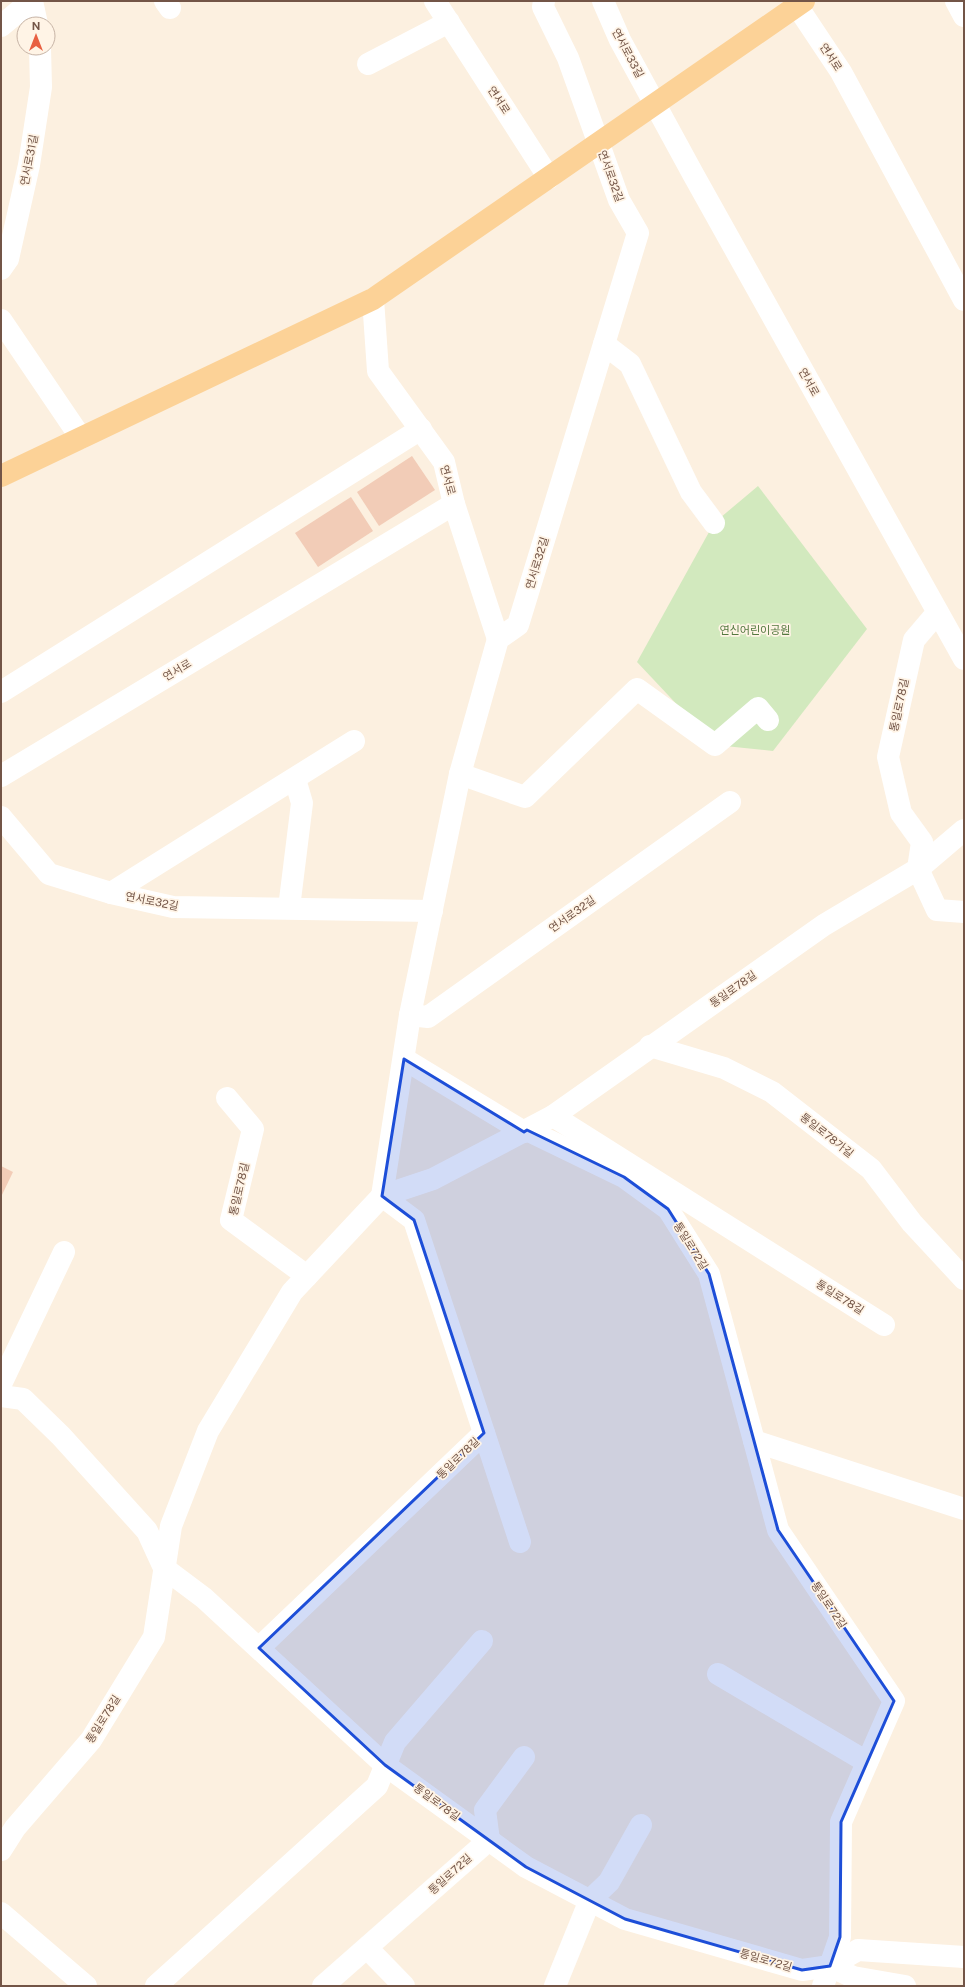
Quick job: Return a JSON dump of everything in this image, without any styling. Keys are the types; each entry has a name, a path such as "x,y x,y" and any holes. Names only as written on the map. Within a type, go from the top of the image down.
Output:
{"main road":[{"name":"연서로","path":"1,476 373,299 800,3"}],"street":[{"path":"1,26 31,1 36,16"},
{"name":"연서로","path":"435,1 549,178"},
{"name":"연서로32길","path":"498,639 518,625 638,233 619,200 568,58 543,7 544,1"},
{"name":"연서로33길","path":"603,1 620,40 655,104"},
{"path":"956,1 964,16"},
{"name":"연서로","path":"800,3 841,72 964,300"},
{"path":"368,64 449,22"},
{"name":"연서로31길","path":"1,269 8,259 29,165 41,87 40,56"},
{"name":"연서로","path":"655,104 937,613 964,659"},
{"name":"연서로","path":"1,776 454,504 444,462 378,372 373,299"},
{"path":"1,320 81,438"},
{"path":"604,344 630,364 691,492 714,523"},
{"path":"1,692 421,429"},
{"path":"382,1196 410,1015 460,774 498,639 454,504"},
{"name":"통일로78길","path":"918,869 922,842 901,813 888,757 914,640 937,613"},
{"path":"460,774 525,797 637,689 715,745 758,708 768,720"},
{"name":"연서로32길","path":"111,893 354,741"},
{"path":"289,908 302,803 295,779"},
{"name":"연서로32길","path":"410,1015 428,1017 730,802"},
{"path":"1,817 49,874 111,893"},
{"name":"통일로78길","path":"1,1850 15,1828 91,1740 154,1637 171,1526 208,1431 292,1292 382,1196 433,1179 553,1116 650,1046 824,925 918,869 964,830"},
{"path":"918,869 937,910 964,912"},
{"name":"연서로32길","path":"111,893 173,907 432,911"},
{"name":"통일로78가길","path":"650,1046 724,1068 772,1092 871,1169 912,1223 964,1279"},
{"name":"통일로72길","path":"404,1059 526,1131 624,1177 668,1209 709,1274 778,1530 894,1701 841,1822 840,1937 823,1986"},
{"name":"통일로78길","path":"226,1098 253,1129 232,1220 307,1276"},
{"name":"통일로78길","path":"553,1116 884,1325"},
{"name":"통일로78길","path":"258,1648 484,1433 414,1220 382,1196"},
{"path":"1,1384 64,1252"},
{"name":"통일로78길","path":"1,1396 23,1399 61,1436 147,1531 164,1568 204,1598 385,1765 489,1840"},
{"path":"484,1433 520,1542"},
{"path":"754,1441 964,1509"},
{"path":"156,1986 377,1786 395,1742 482,1641"},
{"path":"718,1674 867,1762"},
{"path":"489,1840 485,1810 524,1757"},
{"path":"555,1986 590,1900 610,1882 641,1825"},
{"name":"통일로72길","path":"323,1986 489,1840 526,1867 625,1919 802,1970 830,1966 858,1950 964,1957"},
{"path":"1,1913 86,1986"},
{"path":"367,1948 404,1986"},
{"path":"830,1966 853,1977 906,1986"}],"highlighted area":[{"path":"404,1059 524,1132 527,1130 624,1177 668,1209 709,1274 778,1530 894,1701 841,1822 840,1937 830,1966 802,1970 625,1919 526,1867 385,1765 259,1648 484,1433 414,1220 382,1196"}],"green space":[{"name":"연신어린이공원","path":"758,486 867,629 773,751 715,745 637,662 714,523"}],"building":[{"path":"412,456 435,490 379,526 357,492"},
{"path":"351,497 373,531 318,567 295,533"},
{"path":"1,1166 13,1172 1,1197"}]}
